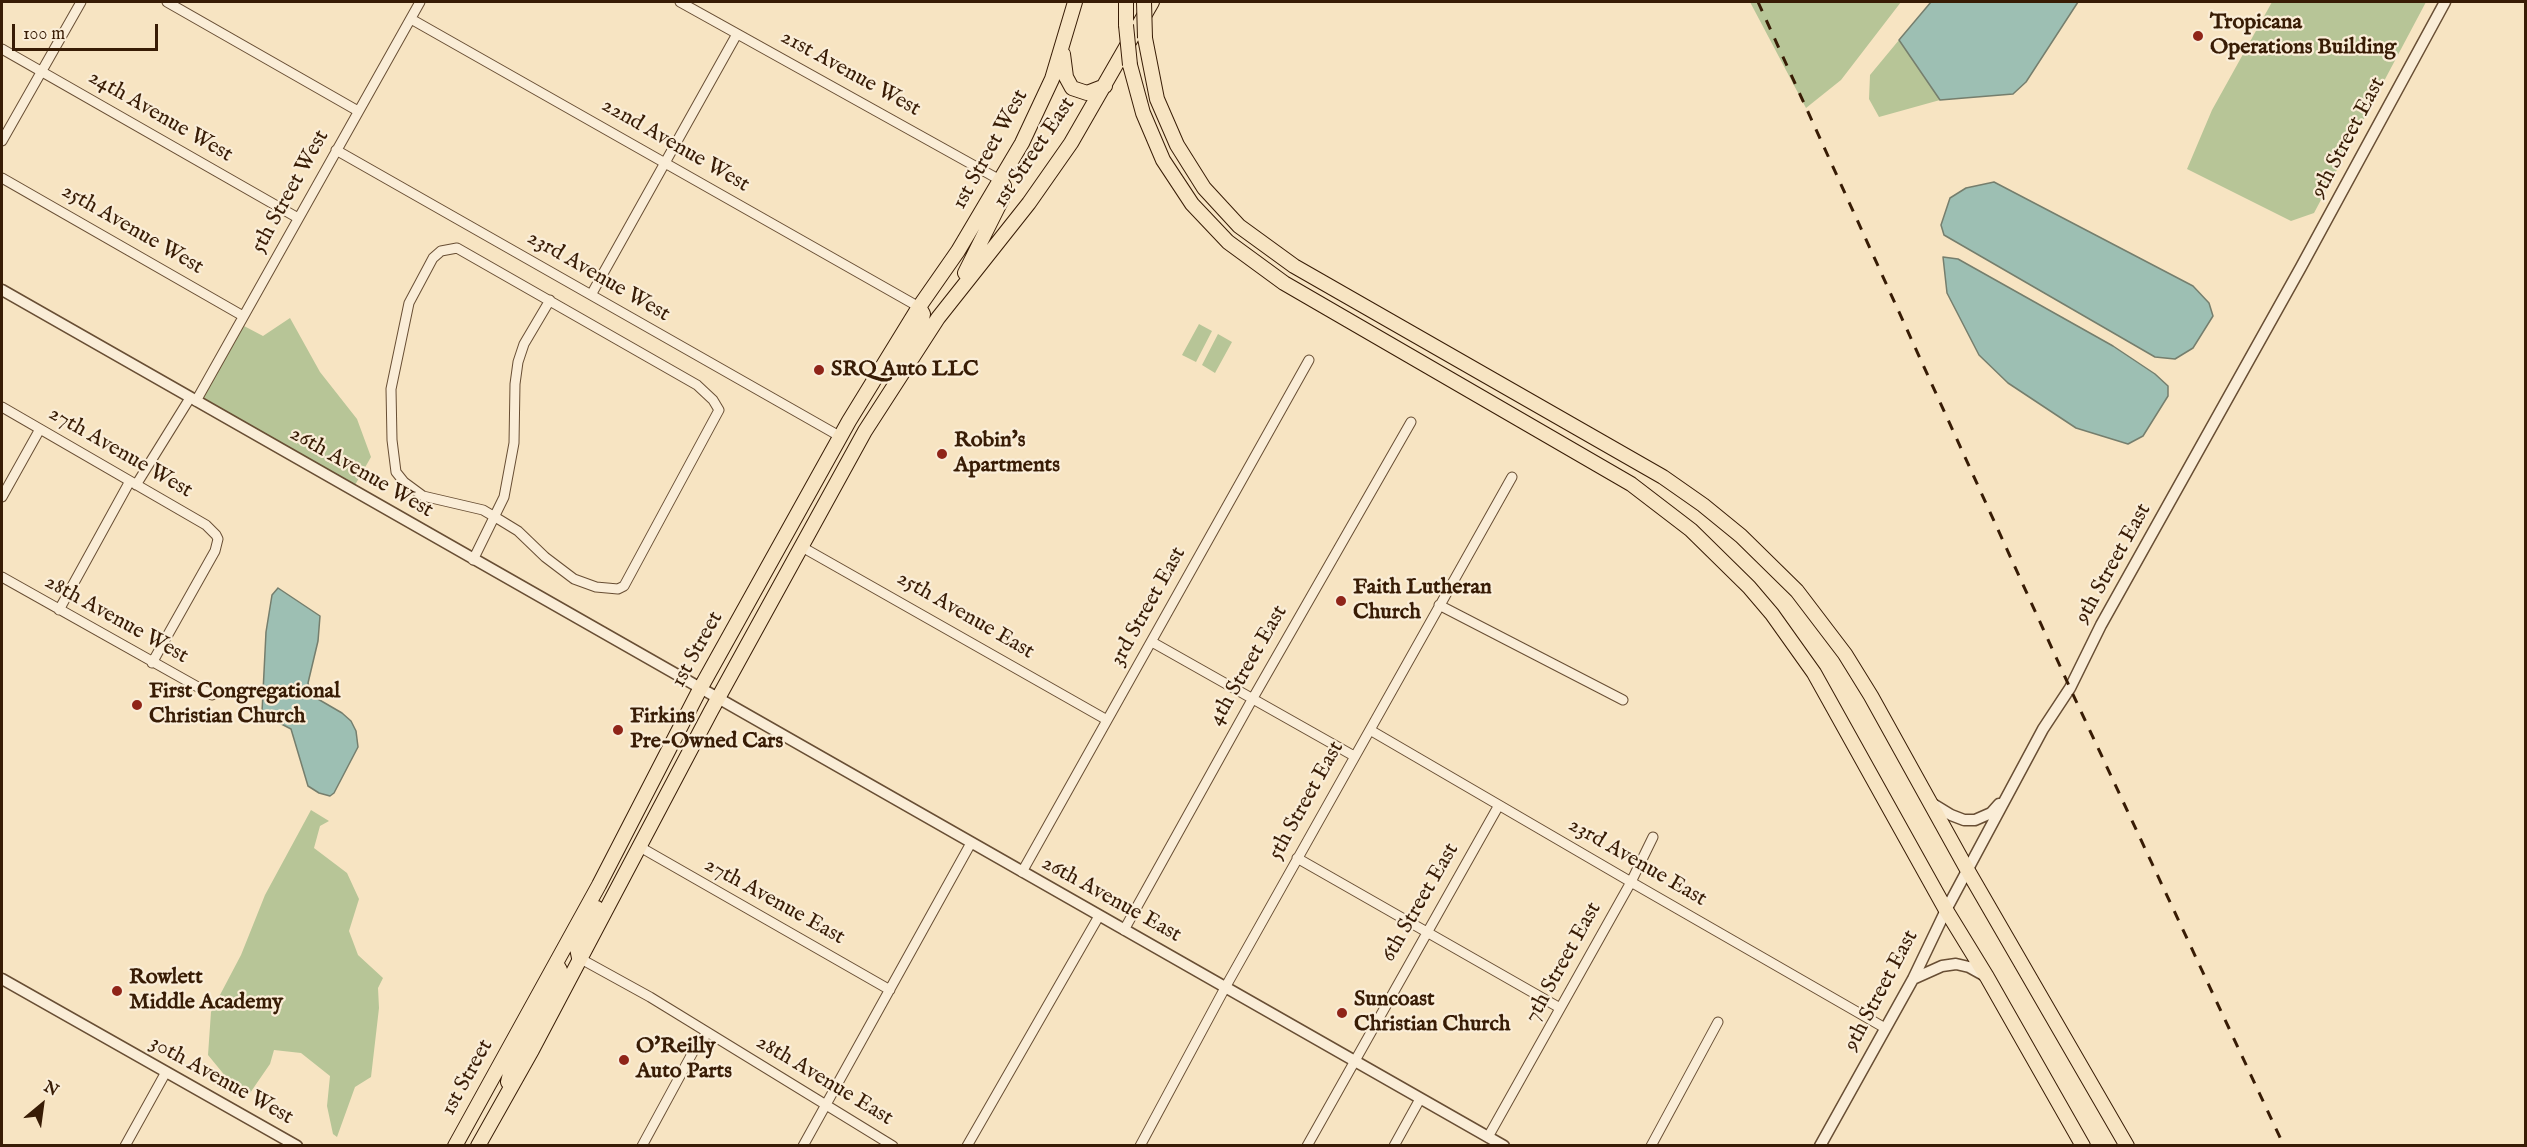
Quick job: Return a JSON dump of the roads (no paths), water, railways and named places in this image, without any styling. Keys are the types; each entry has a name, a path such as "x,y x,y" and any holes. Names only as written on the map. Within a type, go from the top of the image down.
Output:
{"main road":[{"name":"1st Street West","path":"919,307 958,251 1042,105 1075,2"},
{"path":"1126,2 1130,65 1143,113 1163,160 1192,204 1227,242 1284,283 1611,470 1672,514 1733,570 1772,614 1814,673 1946,910 1987,977 2083,1146"},
{"path":"1144,2 1145,38 1152,82 1170,131 1194,175 1227,214 1252,237 1281,257 1677,486 1722,520 1771,563 1819,617 1866,688 1933,804 1968,871 2127,1146"},
{"name":"1st Street East","path":"938,318 1040,188 1071,143 1152,2"},
{"path":"1062,48 1066,76 1072,88 1087,93 1105,86"},
{"path":"836,483 848,447 919,327 923,316 919,307 938,307 958,293 965,273 1004,195 1004,186 1000,180"},
{"name":"1st Street","path":"455,1146 556,963 700,689 841,437 919,307"},
{"name":"1st Street","path":"478,1146 581,959 717,699 836,483 891,388 938,318"},
{"path":"581,959 577,955 577,948 618,868 622,839"},
{"path":"505,1096 513,1061 559,977 560,970 556,963"}],"street":[{"path":"2,141 81,2"},
{"path":"167,2 358,111"},
{"name":"5th Street West","path":"59,610 133,482 193,399 243,316 420,2"},
{"name":"21st Avenue West","path":"680,2 1000,180"},
{"name":"9th Street East","path":"1820,1146 1913,979 1946,910 2011,790 2445,2"},
{"name":"22nd Avenue West","path":"411,19 919,307"},
{"path":"591,295 737,34"},
{"name":"24th Avenue West","path":"2,49 298,218"},
{"name":"23rd Avenue West","path":"336,150 841,437"},
{"name":"25th Avenue West","path":"2,178 243,316"},
{"path":"457,248 697,385 713,400 718,410 624,586 618,589 596,587 574,579 545,557 518,531 495,517 483,510 423,496 404,482 396,472 392,440 392,389 409,303 433,258 441,251 457,248"},
{"name":"26th Avenue West","path":"2,290 700,689"},
{"path":"473,560 504,497 511,467 514,443 514,384 518,362 524,344 550,300"},
{"name":"3rd Street East","path":"1022,872 1309,360"},
{"name":"27th Avenue West","path":"2,407 206,525 216,535 218,539 215,551 152,663"},
{"name":"4th Street East","path":"1124,930 1253,698 1411,422"},
{"path":"2,496 40,429"},
{"name":"5th Street East","path":"1140,1146 1297,858 1512,477"},
{"name":"25th Avenue East","path":"802,547 1107,720"},
{"name":"28th Avenue West","path":"2,577 212,695"},
{"path":"1439,605 1623,700"},
{"path":"1152,642 1354,756"},
{"name":"26th Avenue East","path":"700,689 1226,986 1503,1146"},
{"name":"23rd Avenue East","path":"1370,730 1885,1028"},
{"path":"1933,804 1964,820 1975,820 1991,813 2011,790"},
{"name":"6th Street East","path":"1306,1146 1499,805"},
{"name":"7th Street East","path":"1488,1137 1653,837"},
{"path":"803,1146 971,843"},
{"name":"27th Avenue East","path":"640,847 890,990"},
{"path":"1297,858 1560,1008"},
{"path":"967,1146 1099,916"},
{"name":"28th Avenue East","path":"581,959 650,997 893,1146"},
{"path":"1913,979 1942,966 1956,964 1969,967 1987,977"},
{"name":"30th Avenue West","path":"2,979 297,1146"},
{"path":"1651,1146 1718,1022"},
{"path":"642,1146 693,1052 707,1033"},
{"path":"125,1146 166,1072"},
{"path":"1394,1146 1420,1099"}],"water":[{"path":"1931,2 2078,2 2026,82 2013,94 1940,100 1899,40"},
{"path":"1994,182 2193,286 2209,303 2213,316 2193,348 2175,359 2155,357 1944,235 1941,225 1950,198 1966,188"},
{"path":"1943,257 1958,259 2113,346 2155,374 2168,386 2168,396 2143,436 2128,444 2076,428 2008,383 1979,355 1947,293"},
{"path":"278,588 320,616 318,641 308,683 311,695 342,713 351,721 356,731 358,747 334,793 330,796 319,793 308,786 291,729 262,712 266,632 272,595"}],"railway":[{"path":"1758,2 2070,688 2284,1146"}],"place":[{"name":"Tropicana Operations Building","path":"2198,36"},
{"name":"SRQ Auto LLC","path":"819,370"},
{"name":"Robin's Apartments","path":"942,454"},
{"name":"Faith Lutheran Church","path":"1341,601"},
{"name":"First Congregational Christian Church","path":"137,705"},
{"name":"Firkins Pre-Owned Cars","path":"618,730"},
{"name":"Rowlett Middle Academy","path":"117,991"},
{"name":"Suncoast Christian Church","path":"1342,1013"},
{"name":"O'Reilly Auto Parts","path":"624,1060"}]}
